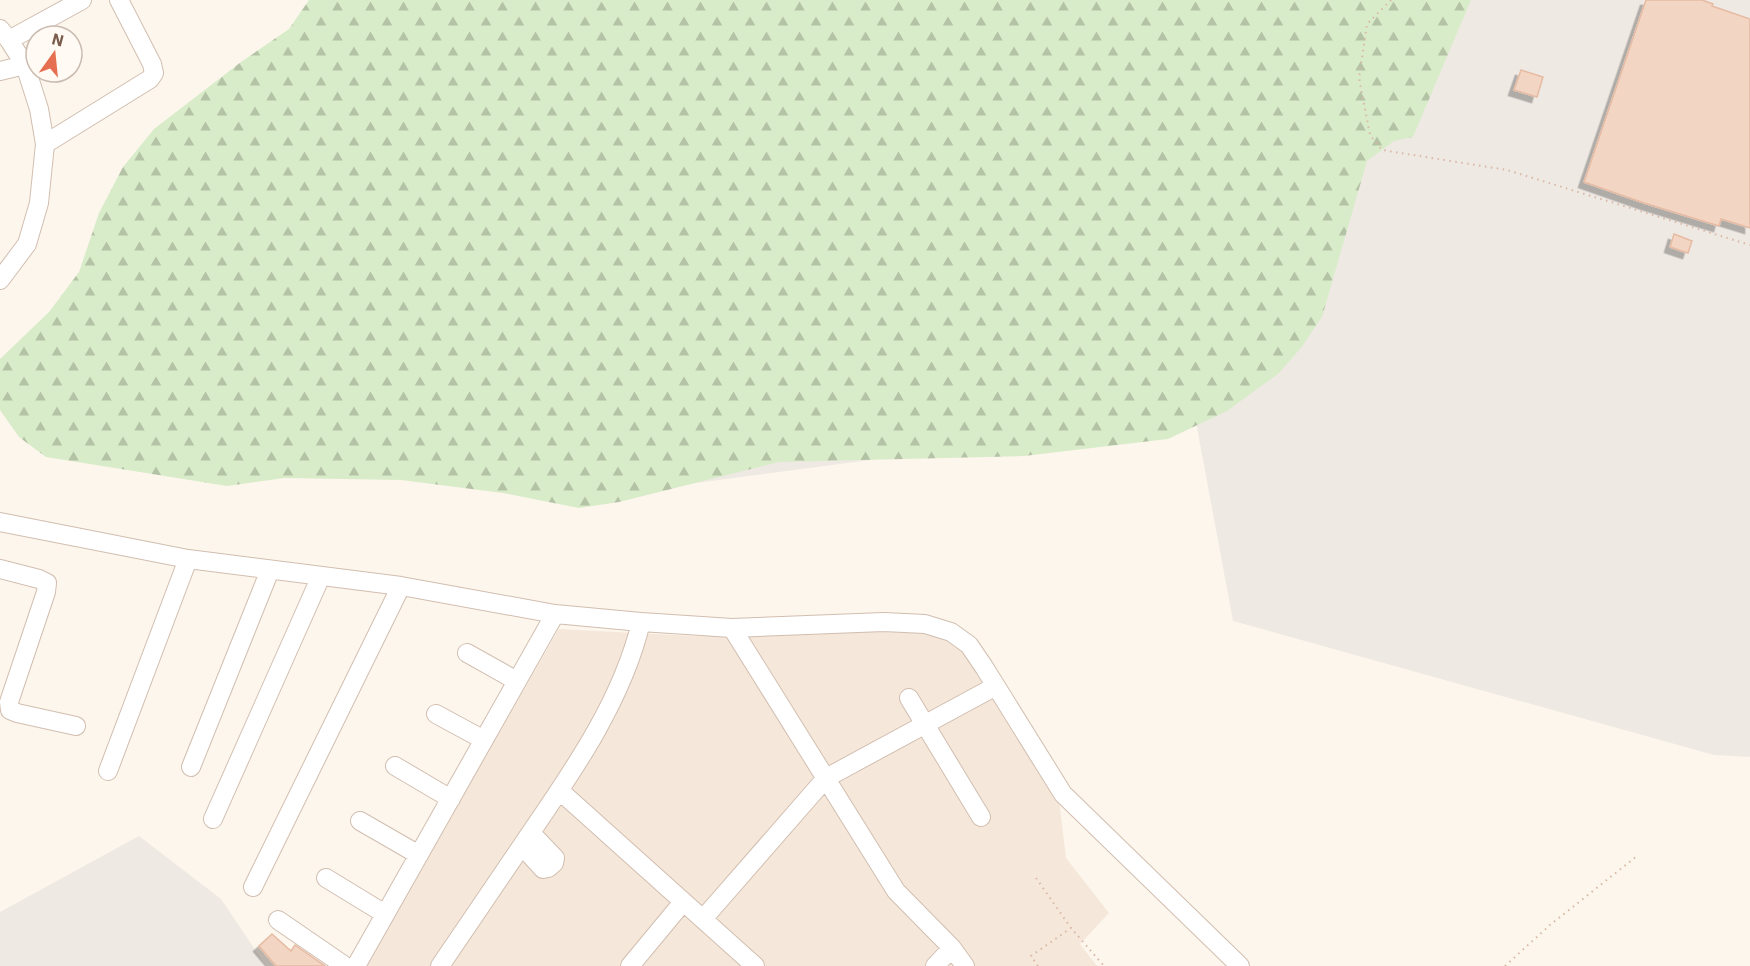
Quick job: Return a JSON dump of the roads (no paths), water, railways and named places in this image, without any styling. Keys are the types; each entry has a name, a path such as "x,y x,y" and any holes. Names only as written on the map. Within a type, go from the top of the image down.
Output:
{"street":[{"path":"24,63 5,35 82,0"},
{"path":"45,144 150,79 154,73 152,64 118,0"},
{"path":"0,71 24,64"},
{"path":"0,280 27,244 39,203 45,144 39,109 31,84"},
{"path":"0,522 188,560 401,586 555,614 732,628 884,622 925,624 951,632 969,645 1064,795 1240,966"},
{"path":"108,771 188,560"},
{"path":"0,569 47,583 9,702 10,710 76,726"},
{"path":"191,767 270,570"},
{"path":"213,819 321,576"},
{"path":"253,887 401,586"},
{"path":"356,966 555,614"},
{"path":"440,966 560,791 601,721 625,670 641,622"},
{"path":"732,628 896,891 952,948 965,966"},
{"path":"467,653 517,681"},
{"path":"703,919 826,778 996,686"},
{"path":"909,698 981,817"},
{"path":"436,714 484,740"},
{"path":"395,766 451,799"},
{"path":"560,791 755,966"},
{"path":"360,821 418,855"},
{"path":"326,878 386,914"},
{"path":"630,966 684,902"},
{"path":"278,920 345,966"},
{"path":"935,966 952,948"}]}
